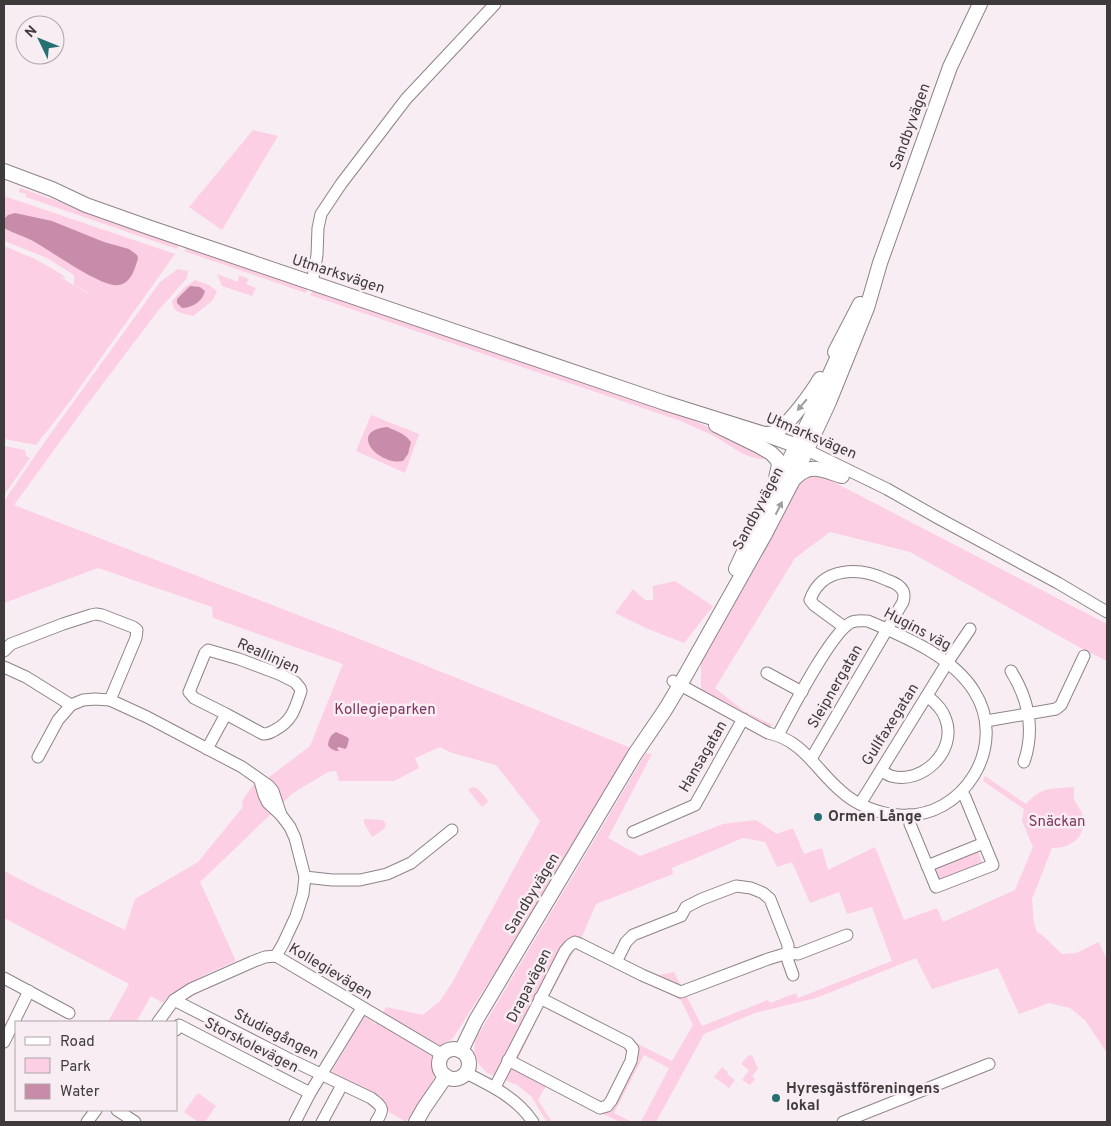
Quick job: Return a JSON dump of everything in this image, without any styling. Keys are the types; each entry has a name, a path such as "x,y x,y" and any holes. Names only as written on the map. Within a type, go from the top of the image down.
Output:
{"main road":[{"name":"Sandbyvägen","path":"676,683 718,605 754,530 829,402 867,308 880,263 950,67 980,4"},
{"name":"Utmarksvägen","path":"4,171 52,189 86,205 665,403 764,434 800,452"},
{"name":"Sandbyvägen","path":"461,1050 476,1020 765,534 792,482 809,421 880,263"},
{"path":"764,434 775,432 784,425 814,390 860,304"},
{"name":"Utmarksvägen","path":"665,403 711,422 800,452"},
{"path":"711,422 765,449 777,459 779,465 778,474 754,530"},
{"path":"792,482 805,470 811,468 842,476"},
{"path":"450,1050 461,1050 469,1061 468,1068 462,1076 450,1078 441,1071 440,1060 442,1055 450,1050"},
{"path":"416,1122 446,1076"}],"street":[{"path":"312,283 321,214 341,184 406,99 495,4"},
{"name":"Utmarksvägen","path":"800,452 842,476 938,518"},
{"name":"Utmarksvägen","path":"800,452 886,489 1107,612"},
{"name":"Sleipnergatan","path":"811,759 903,602 905,596 903,590 880,576 868,573 840,572 822,581 810,600 844,627"},
{"path":"4,651 11,644 91,615 102,615 128,625 136,630 136,638 110,700"},
{"name":"Hugins väg","path":"676,683 768,733 778,735 800,749 841,792 860,804 884,813 909,815 923,813 944,805 962,792 976,774 984,753 986,721 982,706 974,691 965,679 947,663 924,647 868,621 852,622 844,627"},
{"path":"778,735 823,654 844,627"},
{"name":"Gullfaxegatan","path":"860,804 947,663 970,630"},
{"name":"Reallinjen","path":"208,650 279,674 295,682 301,691 292,716 286,723 268,734 264,734 226,714 194,698 189,692 208,650"},
{"path":"986,721 1056,710 1061,705 1084,656"},
{"path":"4,666 26,677 71,705 58,720 38,757"},
{"path":"1011,671 1020,685 1028,715 1030,734 1024,762"},
{"path":"767,672 802,692"},
{"path":"881,771 892,776 904,777 914,775 935,763 942,754 948,734 946,719 942,711 927,696"},
{"name":"Kollegievägen","path":"71,705 83,700 110,700 147,717 242,767 260,781 268,803 281,815 296,838 305,877 303,894 296,916 276,956 442,1055"},
{"path":"208,749 226,714"},
{"name":"Hansagatan","path":"634,832 695,805 743,719"},
{"path":"909,815 910,824 936,887 993,865 962,792"},
{"path":"305,877 332,880 360,880 387,874 411,863 452,830"},
{"path":"927,866 984,843"},
{"path":"616,962 626,942 633,935 681,916 686,907 736,886 751,888 770,898 788,945 788,961 794,975"},
{"name":"Drapavägen","path":"495,1088 540,998 570,944 575,942 580,944 681,992 768,959 788,953 798,954 847,935"},
{"path":"159,1021 174,1000 191,989 265,957 276,956"},
{"path":"4,978 69,1013"},
{"path":"4,1042 29,991"},
{"path":"508,1060 600,1108 607,1106 612,1101 631,1061 633,1049 628,1042 540,998"},
{"name":"Studiegången","path":"174,1000 321,1074 362,1008"},
{"name":"Storskolevägen","path":"178,1028 310,1093"},
{"path":"843,1122 989,1064"},
{"path":"466,1073 515,1101 533,1122"},
{"path":"295,1122 321,1074 371,1098 381,1105 382,1109 379,1118"},
{"path":"322,1122 342,1085"},
{"path":"87,1122 95,1111"},
{"path":"119,1111 135,1122"}],"green space":[{"path":"253,130 278,136 222,230 189,207"},
{"path":"20,188 180,244 177,249 26,197 26,194 19,192"},
{"path":"4,196 175,254 68,404 36,445 4,439 4,246 35,259 63,275 66,279 57,275 85,292 90,294 74,285 74,275 47,258 4,241"},
{"path":"187,247 307,287 306,293 184,251"},
{"name":"Kollegieparken","path":"178,269 188,271 187,278 157,312 14,505 352,636 631,748 521,932 453,1038 444,1044 433,1061 434,1079 406,1122 389,1112 381,1097 331,1073 364,1016 376,1024 386,1007 423,1015 440,1001 453,981 540,821 496,765 452,753 440,747 415,758 419,768 394,781 339,781 336,771 328,772 293,793 200,882 236,961 208,973 170,995 163,1003 151,996 137,1021 109,1021 129,984 4,918 4,871 125,930 135,899 198,862 243,807 242,801 253,785 268,778 310,746 343,664 213,618 212,607 98,568 4,603 4,501 160,282"},
{"path":"217,274 238,282 239,275 249,279 246,284 256,288 252,296 222,286"},
{"path":"195,280 209,285 217,291 213,300 193,316 176,310 172,305 172,301 185,287"},
{"path":"314,289 664,408 704,425 736,443 759,450 771,458 763,459 748,456 714,436 681,421 310,295"},
{"path":"371,415 419,434 405,473 356,451"},
{"path":"4,446 25,450 26,456 30,458 4,495"},
{"path":"811,476 826,478 1107,624 1107,661 910,552 830,532 795,558 715,688 744,711 773,725 766,729 701,691 701,663 800,483"},
{"path":"675,581 713,606 684,643 648,629 615,613 633,589 645,600 653,600 653,586"},
{"name":"Snäckan","path":"646,753 652,754 608,838 640,856 723,824 756,820 777,834 793,828 804,854 822,848 828,870 875,847 904,920 937,908 943,922 1015,890 1033,847 1022,821 1024,809 983,781 985,776 1026,804 1042,791 1074,787 1074,800 1081,811 1084,824 1080,835 1071,844 1052,848 1032,899 1034,923 1037,932 1062,954 1076,953 1099,942 1107,960 1107,1053 1085,1020 1070,1008 1049,1003 1019,1014 998,968 932,989 916,958 816,998 755,1013 704,1034 656,1122 641,1122 669,1068 644,1055 614,1113 632,1122 620,1122 546,1086 538,1100 552,1122 547,1122 531,1096 517,1085 487,1073 478,1063 474,1053 475,1040","holes":["743,838 765,842 777,867 792,862 810,903 839,892 847,914 872,907 892,961 798,998 796,993 770,1003 768,1000 702,1026 674,972 656,976 581,939 596,904 673,874 672,868","576,947 681,1000 693,1025 672,1061 548,999","543,1007 630,1051 608,1102 600,1104 520,1063 519,1057"]},
{"path":"472,787 477,788 487,799 488,802 482,807 468,790"},
{"path":"364,819 383,820 386,824 384,829 372,837 364,823"},
{"path":"977,849 983,865 937,883 931,867"},
{"path":"752,1055 758,1069 752,1076 755,1079 750,1085 742,1080 749,1070 741,1064 748,1056"},
{"path":"722,1067 735,1080 729,1088 714,1077"},
{"path":"198,1093 216,1106 205,1122 198,1122 184,1112"}],"water":[{"path":"15,213 52,221 104,242 129,249 138,258 132,275 127,281 119,285 100,281 88,275 33,241 4,228 4,219 8,215"},
{"path":"190,286 200,287 205,291 204,295 190,307 182,308 177,303 177,299"},
{"path":"387,427 397,431 411,442 408,454 403,461 385,458 371,447 368,441 369,435 375,430"},
{"path":"336,732 349,739 347,747 345,749 337,748 339,751 331,749 328,745 330,737"}],"place":[{"name":"Ormen Långe","path":"818,817"},
{"name":"Hyresgästföreningens lokal","path":"776,1098"}]}
